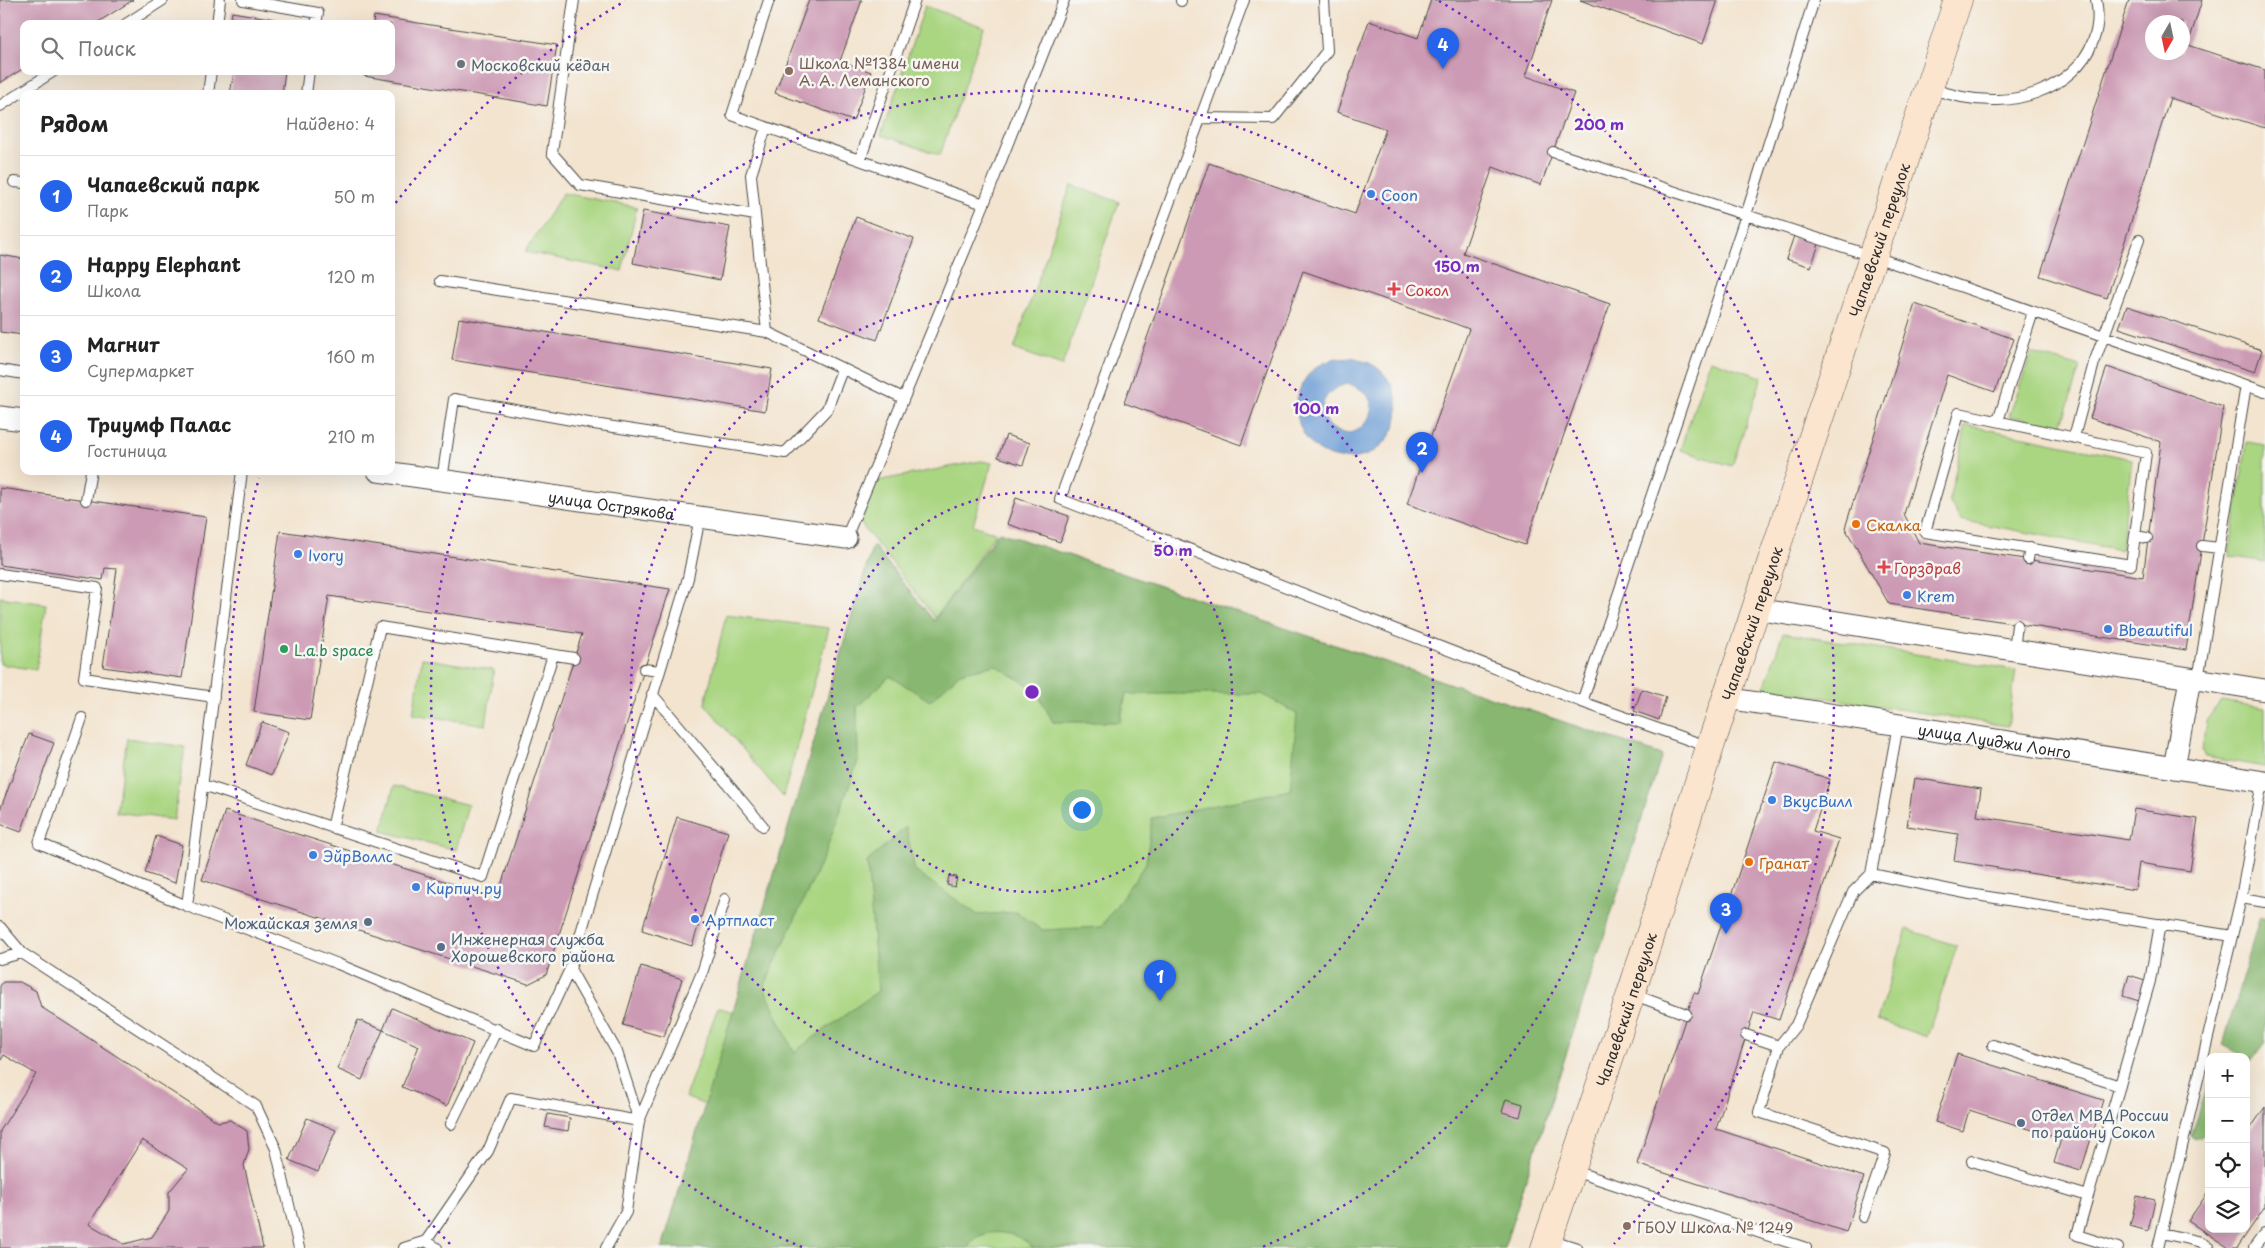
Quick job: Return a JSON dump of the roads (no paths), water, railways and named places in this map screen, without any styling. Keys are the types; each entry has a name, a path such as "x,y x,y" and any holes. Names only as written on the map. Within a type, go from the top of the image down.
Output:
{"street":[{"name":"Чапаевский переулок","path":"1546,1243 1631,994 1726,698 1958,0"},
{"path":"0,417 20,420"},
{"name":"улица Острякова","path":"395,473 846,538"},
{"path":"1756,609 2265,690"},
{"path":"2174,768 2194,680"},
{"name":"улица Луиджи Лонго","path":"1726,698 2263,782"}],"lane":[{"path":"132,20 163,0"},
{"path":"218,20 220,0"},
{"path":"243,0 318,13 317,20"},
{"path":"574,0 552,154 580,185 755,215"},
{"path":"769,0 732,114 984,204"},
{"path":"860,160 915,0"},
{"path":"846,538 984,204 1064,0"},
{"path":"1244,0 1060,499 1582,702 1710,747"},
{"path":"1201,118 1273,119 1327,51 1324,0"},
{"path":"1582,702 1746,215 1814,0"},
{"path":"1929,88 1958,98 1998,100 2032,94 2062,82 2088,56 2100,17 2096,0"},
{"path":"25,90 48,75"},
{"path":"209,90 210,75"},
{"path":"307,90 308,75"},
{"path":"0,106 20,93"},
{"path":"766,127 751,175 767,332"},
{"path":"1553,152 1874,256 2265,392"},
{"path":"2074,436 2103,336 2140,240"},
{"path":"440,281 767,332 903,398"},
{"path":"1998,421 2033,312"},
{"path":"0,370 20,373"},
{"path":"442,480 454,399 594,424 785,453 827,409 842,370"},
{"path":"2194,680 2220,548 2246,385"},
{"path":"1959,413 2074,436 2146,453 2131,565 1925,532 1959,413"},
{"path":"86,500 89,475"},
{"path":"187,906 242,475"},
{"path":"82,718 39,843 187,906 338,964 534,1046 570,969 688,578 700,517"},
{"path":"2134,536 2147,538"},
{"path":"2202,546 2220,548"},
{"path":"2028,559 2030,548"},
{"path":"0,574 74,580 97,588 84,678 214,697"},
{"path":"2014,650 2017,624"},
{"path":"332,828 380,627 574,658"},
{"path":"203,786 483,877 553,655"},
{"path":"644,669 659,672"},
{"path":"652,694 763,826"},
{"path":"1864,1218 1885,1153 1759,1112 1779,1046 1796,1025 1853,892 1871,874 1898,725"},
{"path":"2158,1248 2241,898 2263,782"},
{"path":"1871,874 1970,894 2232,936"},
{"path":"2241,898 2265,902"},
{"path":"606,1248 626,1212 639,1121 702,970 725,899"},
{"path":"2118,1248 2076,1235 2150,981 2160,924"},
{"path":"0,928 22,954 256,1106 276,1149 299,1248"},
{"path":"0,959 22,954"},
{"path":"570,969 617,1052 639,1121"},
{"path":"1631,994 1686,1014"},
{"path":"451,1124 497,1030"},
{"path":"1746,1035 1779,1046"},
{"path":"1993,1045 2120,1086"},
{"path":"404,1248 426,1241 488,1151 511,1098 639,1121"},
{"path":"1972,1161 2088,1196"},
{"path":"1570,1170 1806,1248"},
{"path":"2162,1233 2201,1242 2209,1248"},
{"path":"2254,1248 2265,1233"},
{"path":"426,1241 437,1248"},
{"path":"1546,1243 1577,1248"}],"water":[{"path":"1351,358 1367,362 1378,368 1385,375 1395,393 1397,403 1396,423 1389,437 1372,452 1356,458 1334,457 1316,448 1304,435 1298,418 1297,401 1302,384 1314,369 1332,360","holes":["1349,384 1364,392 1371,402 1370,413 1365,423 1356,430 1345,433 1335,430 1325,419 1323,412 1324,401 1327,396 1337,388"]}],"place":[{"name":"Московский кёдан","path":"461,64"},
{"name":"Триумф Палас","path":"1443,69"},
{"name":"Школа №1384 имени А. А. Леманского","path":"789,71"},
{"name":"Coon","path":"1371,194"},
{"name":"Сокол","path":"1394,289"},
{"name":"Happy Elephant","path":"1422,473"},
{"name":"Скалка","path":"1856,524"},
{"name":"Ivory","path":"298,554"},
{"name":"Горздрав","path":"1884,567"},
{"name":"Krem","path":"1907,595"},
{"name":"Bbeautiful","path":"2108,629"},
{"name":"L.a.b space","path":"284,649"},
{"name":"ВкусВилл","path":"1772,800"},
{"name":"ЭйрВоллс","path":"313,855"},
{"name":"Гранат","path":"1749,862"},
{"name":"Кирпич.ру","path":"416,887"},
{"name":"Артпласт","path":"695,919"},
{"name":"Можайская земля","path":"368,922"},
{"name":"Магнит","path":"1726,934"},
{"name":"Инженерная служба Хорошевского района","path":"441,947"},
{"name":"Чапаевский парк","path":"1160,1001"},
{"name":"Отдел МВД России по району Сокол","path":"2021,1123"},
{"name":"ГБОУ Школа № 1249","path":"1627,1226"}]}
